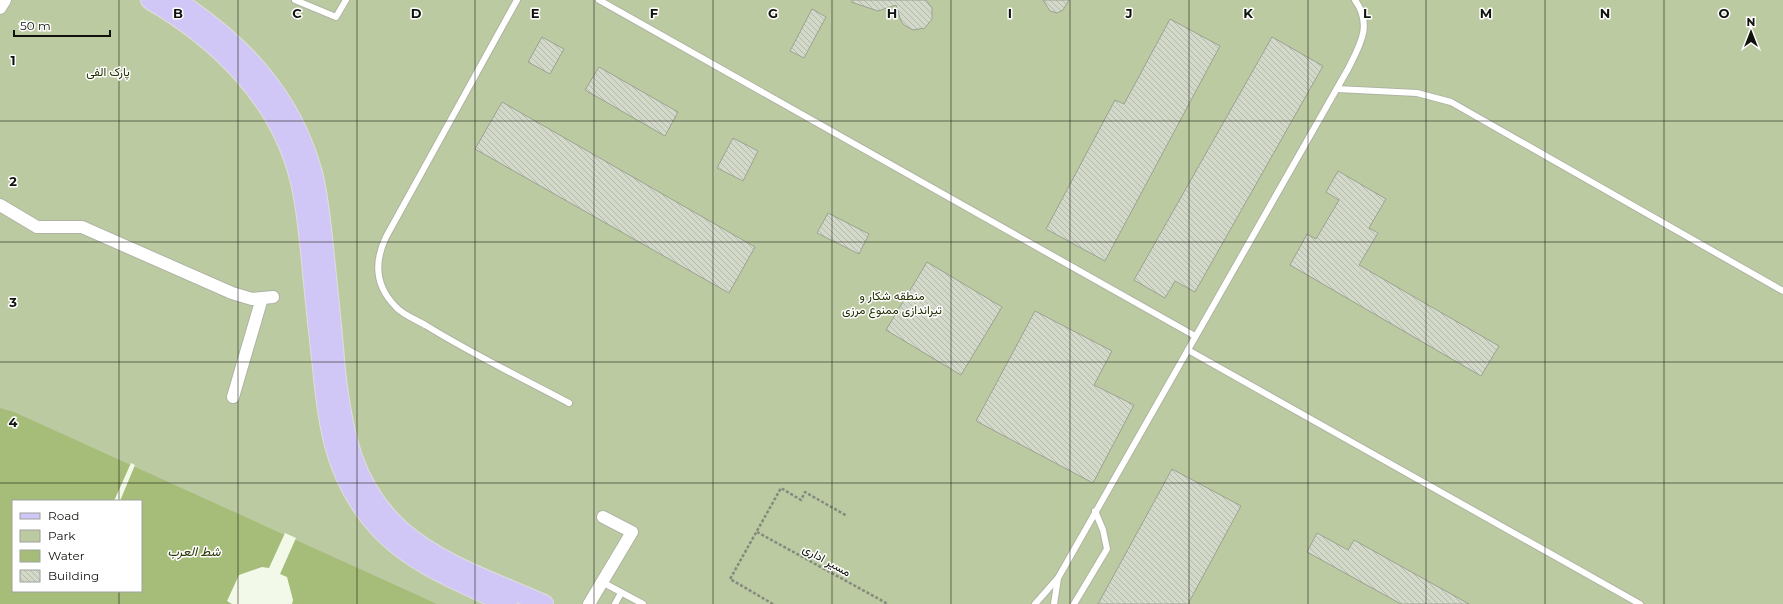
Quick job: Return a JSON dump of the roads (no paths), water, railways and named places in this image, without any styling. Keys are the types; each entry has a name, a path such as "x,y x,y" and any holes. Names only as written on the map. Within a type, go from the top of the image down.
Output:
{"main road":[{"path":"150,0 193,28 224,53 250,81 271,111 286,141 299,177 306,212 325,397 330,430 339,463 354,495 371,520 392,541 418,560 453,580 508,604"},
{"path":"176,0 201,16 234,43 261,72 284,104 299,136 312,173 320,210 339,396 344,427 352,458 366,488 382,511 401,530 425,548 459,567 544,604"}],"street":[{"path":"0,8 5,0"},
{"path":"0,205 37,227 82,227 232,293 252,299 267,298 233,397"},
{"path":"589,604 632,532 603,517"}],"lane":[{"path":"296,0 336,17 346,0"},
{"path":"517,0 379,251 379,279 385,292 396,308 438,333 569,403"},
{"path":"599,0 1195,336"},
{"path":"1034,604 1058,578 1337,89 1360,45 1365,26 1361,8 1355,0"},
{"path":"1337,89 1417,93 1451,102 1783,291"},
{"path":"1188,350 1640,604"},
{"path":"1074,604 1107,549 1103,530 1096,511"},
{"path":"1054,604 1058,578"},
{"path":"602,582 643,604"},
{"path":"615,604 621,593"}],"water":[{"name":"شط العرب","path":"0,408 14,412 437,604 0,604"}],"park label":[{"name":"پارک الفی","path":"108,71"},
{"name":"منطقه شکار و تیراندازی ممنوع مرزی","path":"892,302"}]}
